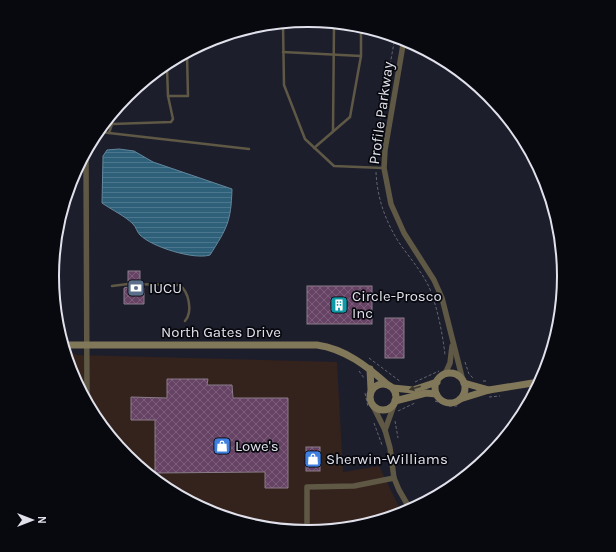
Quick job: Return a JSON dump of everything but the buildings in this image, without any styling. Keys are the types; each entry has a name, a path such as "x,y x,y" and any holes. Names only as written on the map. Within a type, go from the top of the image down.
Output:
{"street":[{"name":"Profile Parkway","path":"403,46 387,131 384,168 391,204 404,233 434,280 442,298 452,344 463,382"},
{"path":"86,164 88,392"},
{"name":"North Gates Drive","path":"68,344 317,345 329,347 344,353 370,369 390,386"},
{"name":"Profile Parkway","path":"444,371 450,363 452,344"},
{"path":"370,369 368,391 372,409 385,430 390,448 394,478 407,504"},
{"path":"434,396 436,382 444,371 455,374 463,382 489,390"},
{"path":"368,391 380,384 413,390 436,382"},
{"path":"462,402 464,390 463,382"},
{"path":"372,409 382,411 395,403 426,393 447,403 462,402 489,390 532,383"},
{"path":"385,430 395,403 396,394 390,386"},
{"path":"307,525 307,487 354,486 394,478"}],"lane":[{"path":"283,29 284,85 305,139 334,166 384,168"},
{"path":"333,131 334,29"},
{"path":"314,148 350,117 360,56 361,33"},
{"path":"283,52 360,56"},
{"path":"168,96 188,96 187,58"},
{"path":"109,133 112,124 171,122 173,119 168,96 168,70"},
{"path":"105,132 249,149"},
{"path":"112,286 128,284 178,285 184,288 188,294 188,316 185,321"}],"path":[{"path":"376,152 394,42"},
{"path":"377,186 381,205 398,240 429,287 435,305 445,361"},
{"path":"370,358 381,368 402,382"},
{"path":"463,362 465,362 469,374 473,378 478,381 488,381"},
{"path":"358,370 364,379"},
{"path":"410,384 444,371"},
{"path":"368,391 365,400 372,409"},
{"path":"434,396 449,406 462,402"},
{"path":"398,412 416,403"},
{"path":"395,418 395,431 398,438"},
{"path":"376,422 374,423 382,445"}],"shaded area":[{"path":"70,351 76,355 337,362 343,472 379,466 399,507 372,517 341,523 308,525 275,523 244,517 228,512 183,492 156,474 132,452 110,428 92,400"}],"water":[{"path":"119,149 134,151 153,162 232,189 231,209 227,224 210,255 194,256 163,248 154,244 140,235 130,221 102,203 103,156 107,150"}],"place":[{"name":"IUCU","path":"136,288"},
{"name":"Circle-Prosco Inc","path":"339,305"},
{"name":"Lowe's","path":"222,446"},
{"name":"Sherwin-Williams","path":"313,459"}]}
